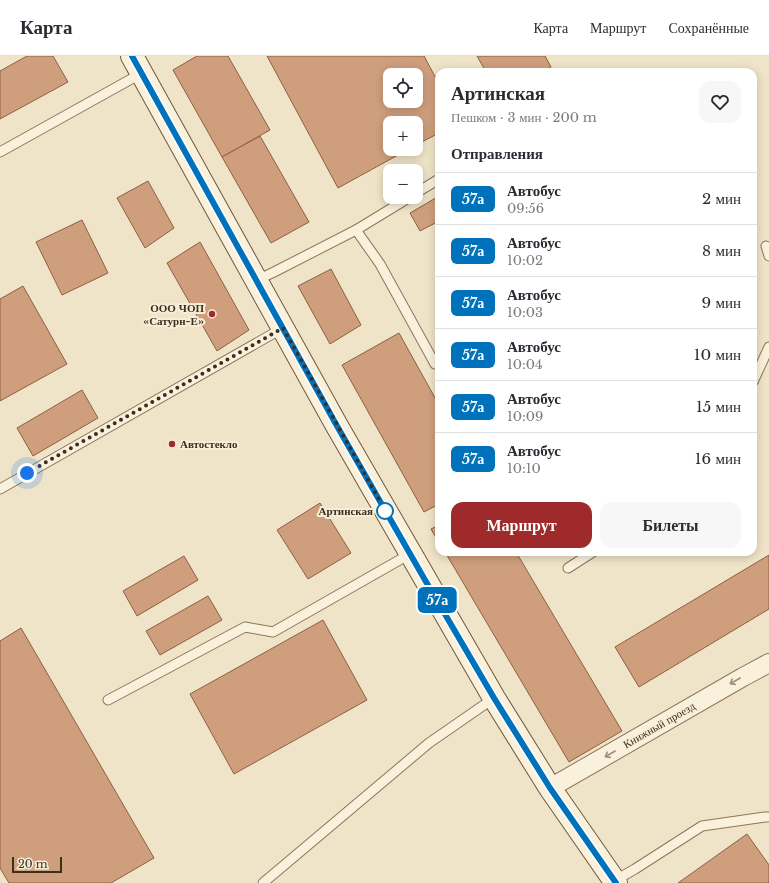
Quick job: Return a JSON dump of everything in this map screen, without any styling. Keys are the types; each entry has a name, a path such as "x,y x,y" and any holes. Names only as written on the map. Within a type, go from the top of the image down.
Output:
{"street":[{"path":"136,61 337,426 494,698 550,788 615,882"},
{"name":"Книжный проезд","path":"550,788 742,676 769,663"}],"lane":[{"path":"0,152 136,61"},
{"path":"423,189 435,181"},
{"path":"256,280 356,230 399,204"},
{"path":"356,230 380,264 435,364"},
{"path":"766,246 769,256"},
{"path":"0,489 283,328"},
{"path":"757,373 769,347"},
{"path":"108,700 245,627 273,632 410,554"},
{"path":"568,568 587,556"},
{"path":"263,883 429,743 494,698"},
{"path":"615,882 702,826 769,817"}],"building":[{"path":"27,56 53,56 68,82 0,119 0,71"},
{"path":"197,56 228,56 270,130 222,157 173,70"},
{"path":"267,56 424,56 435,77 435,135 423,141 423,116 383,116 383,156 396,156 338,188"},
{"path":"477,56 545,56 551,67 549,68 484,68"},
{"path":"260,136 309,222 271,243 222,157"},
{"path":"148,181 174,228 145,248 117,198"},
{"path":"435,198 435,223 420,231 410,213"},
{"path":"82,220 108,273 62,295 36,242"},
{"path":"200,242 249,330 217,351 167,263"},
{"path":"331,269 361,325 330,344 298,286"},
{"path":"23,286 67,364 0,401 0,299"},
{"path":"399,333 435,398 435,506 424,512 342,365"},
{"path":"82,390 98,418 33,456 17,428"},
{"path":"320,503 351,553 308,579 277,530"},
{"path":"435,527 435,536 431,529"},
{"path":"769,555 769,609 639,687 615,647"},
{"path":"184,556 198,580 137,616 123,591"},
{"path":"447,556 518,556 622,731 569,762"},
{"path":"208,596 222,620 160,655 146,631"},
{"path":"323,620 367,700 234,774 190,694"},
{"path":"21,628 154,858 111,883 9,883 0,868 0,641"},
{"path":"747,834 769,865 769,883 678,883"}],"bus line":[{"name":"57а","path":"132,56 337,426 494,698 550,788 616,883"}],"place":[{"name":"ООО ЧОП «Сатурн-Е»","path":"212,314"},
{"name":"Автостекло","path":"172,444"},
{"name":"Артинская","path":"385,511"}],"route":[{"path":"27,473 283,328 386,512 385,511"}]}
